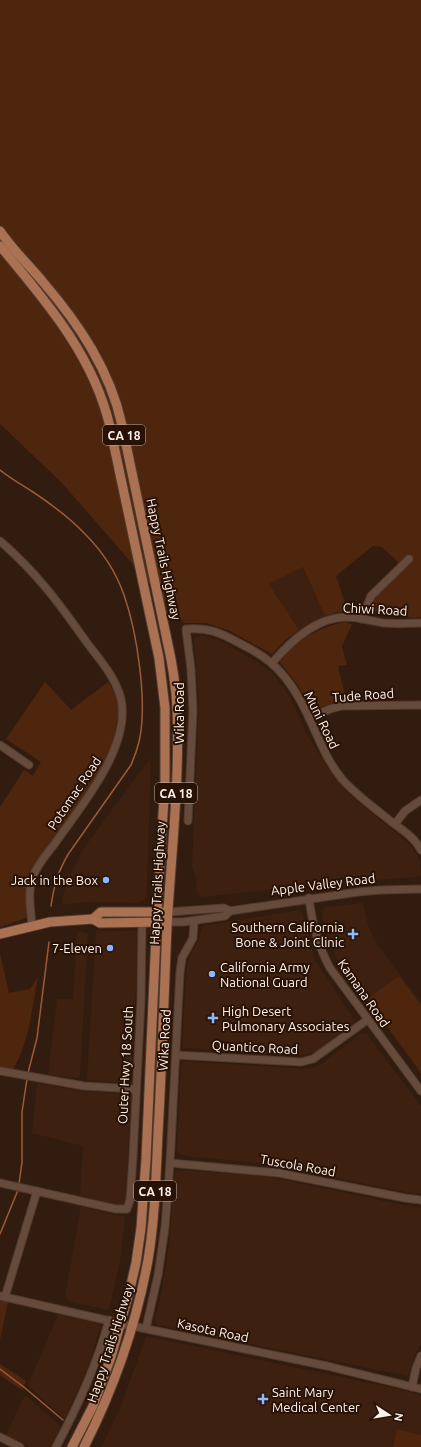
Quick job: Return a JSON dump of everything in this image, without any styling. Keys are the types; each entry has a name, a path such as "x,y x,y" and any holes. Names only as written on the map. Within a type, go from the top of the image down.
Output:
{"main road":[{"name":"Happy Trails Highway","path":"0,231 68,313 88,341 100,364 120,414 167,640 177,707 178,760 168,912 152,1230 142,1289 132,1326 108,1394 84,1447"},
{"name":"Happy Trails Highway","path":"0,246 36,289 64,326 90,369 108,418 156,641 165,708 165,782 156,922 146,1159 141,1228 136,1263 122,1323 100,1387 72,1447"},
{"name":"Apple Valley Road","path":"93,919 100,912 168,912"},
{"name":"Apple Valley Road","path":"0,934 50,922 93,919 100,923 168,922"}],"street":[{"name":"Potomac Road","path":"0,541 33,572 58,603 116,684 121,700 122,713 119,733 108,766 40,864 33,877 30,900 32,926"},
{"path":"362,619 371,596 409,559"},
{"name":"Chiwi Road","path":"272,663 287,646 315,626 328,620 344,617 384,623 421,623"},
{"name":"Muni Road","path":"186,629 199,628 220,633 272,663 297,694 323,750 343,779 355,793 412,838 421,850"},
{"name":"Wika Road","path":"186,629 191,669 193,710 188,820"},
{"name":"Tude Road","path":"309,718 330,709 342,706 421,705"},
{"path":"0,744 29,765"},
{"path":"395,824 405,812 421,800"},
{"name":"Apple Valley Road","path":"168,922 194,921 225,916 230,911 309,898 381,890 421,889"},
{"name":"Kamana Road","path":"309,898 315,933 322,953 330,968 421,1091"},
{"name":"Apple Valley Road","path":"168,912 224,908 230,911"},
{"name":"Wika Road","path":"146,1328 162,1253 170,1163 180,972 182,958 193,938 194,921"},
{"name":"Outer Hwy 18 South","path":"37,1191 116,1209 127,1209 130,1200 131,1186 142,960 142,922"},
{"name":"Quantico Road","path":"176,1054 300,1062 312,1059 367,1020"},
{"path":"0,1071 84,1086 135,1088"},
{"name":"Tuscola Road","path":"170,1163 279,1173 421,1200"},
{"path":"0,1183 37,1191 3,1296"},
{"name":"Kasota Road","path":"3,1296 132,1326 342,1370 421,1389"},
{"path":"56,1447 77,1409 98,1358 109,1320"},
{"path":"412,1387 416,1368 421,1356"},
{"path":"0,1437 20,1447"}],"shaded area":[{"path":"0,0 421,0 421,617 414,618 370,612 374,597 399,574 397,561 382,547 373,546 336,576 348,612 337,612 325,616 303,567 269,584 299,630 284,641 272,654 230,631 206,623 184,623 62,483 0,424"},
{"path":"303,567 325,616 299,630 269,584"},
{"path":"344,622 352,624 342,646 347,665 338,666 346,700 312,710 297,684 280,662 300,641 308,636 326,627"},
{"path":"199,636 218,639 262,665 274,675 290,697 308,736 333,775 350,795 411,845 420,862 421,876 314,885 201,897 197,893 196,879 192,866 199,700 194,641 195,637"},
{"path":"45,682 71,710 108,682 115,693 118,703 118,715 113,743 101,774 37,863 26,918 0,927 0,807 24,770 33,776 41,762 6,739"},
{"path":"151,757 146,897 143,901 137,903 87,902 62,905 67,881 84,848"},
{"path":"363,903 368,925 375,941 421,1003 421,1074 337,959 325,930 322,913 325,907"},
{"path":"299,910 303,915 306,933 315,960 355,1021 318,1051 305,1055 183,1048 187,967 189,958 198,941 203,926"},
{"path":"96,931 136,931 139,935 131,1078 126,1083 87,1080"},
{"path":"77,932 84,932 88,934 80,1076 78,1078 48,1075 57,999 73,999"},
{"path":"0,953 9,993 30,989 38,977 26,1039 17,1062 11,1072 0,1069"},
{"path":"399,976 421,1005 421,1072 367,999"},
{"path":"361,1033 367,1034 421,1106 421,1194 268,1164 184,1156 177,1153 181,1065 184,1061 307,1069 320,1065"},
{"path":"37,1083 81,1091 126,1094 131,1098 126,1201 123,1204 119,1205 80,1196 83,1146 32,1133"},
{"path":"178,1170 266,1176 403,1205 421,1207 421,1344 415,1355 408,1376 157,1325 155,1320 162,1291 169,1243 175,1172"},
{"path":"81,1206 125,1217 121,1256 109,1310 70,1302 65,1297"},
{"path":"0,1300 8,1302 0,1340"},
{"path":"58,1314 101,1325 89,1365 65,1419 28,1386"},
{"name":"Saint Mary Medical Center","path":"146,1336 417,1394 421,1396 421,1435 397,1429 393,1447 101,1447 121,1406"},
{"path":"0,1364 26,1381 22,1390 0,1375"},
{"path":"25,1395 61,1426 51,1447 30,1447 6,1435"},
{"path":"397,1429 421,1435 421,1447 393,1447"}],"waterway":[{"path":"0,470 47,501 67,517 85,534 103,555 117,578 129,610 140,668 142,688 141,726 139,742 134,757 131,765 65,860 57,878 51,906"},
{"path":"28,1073 37,1038 49,942"},
{"path":"19,1184 22,1162 22,1112 27,1079"},
{"path":"0,1234 18,1190"},
{"path":"0,1369 63,1420"}],"place":[{"name":"Jack in the Box","path":"106,880"},
{"name":"Southern California Bone & Joint Clinic","path":"353,934"},
{"name":"7-Eleven","path":"110,948"},
{"name":"California Army National Guard","path":"212,974"},
{"name":"High Desert Pulmonary Associates","path":"213,1018"},
{"name":"Saint Mary Medical Center","path":"263,1399"}]}
